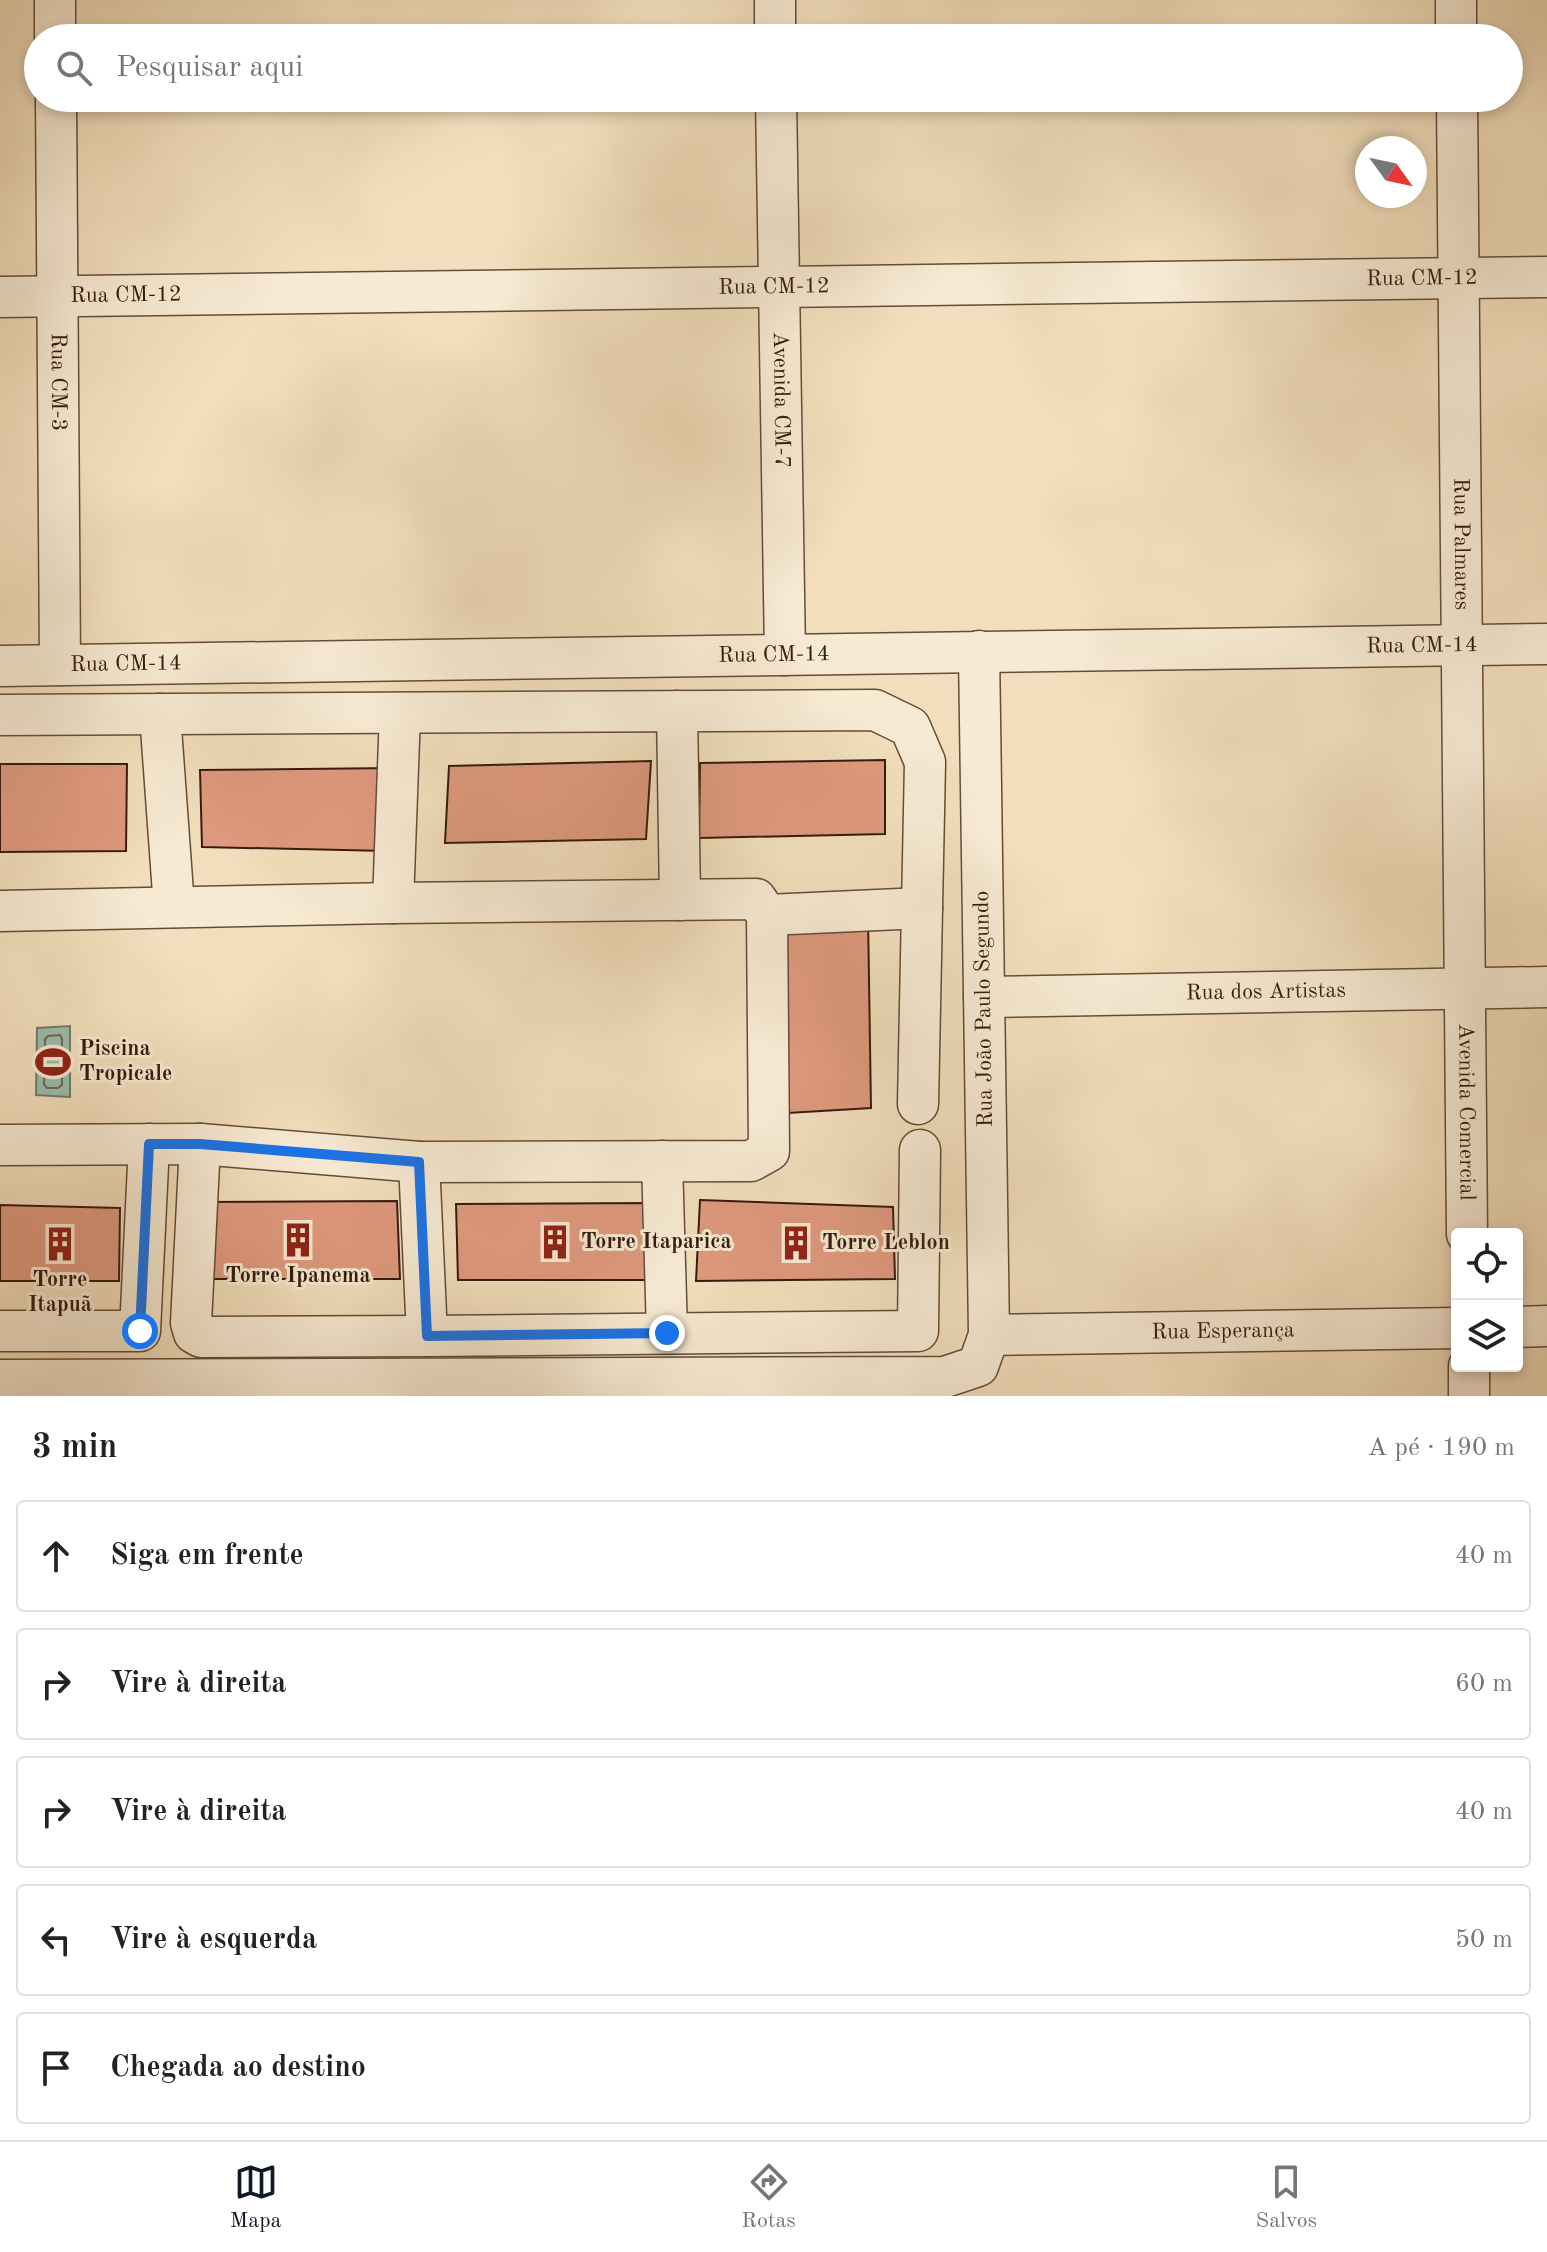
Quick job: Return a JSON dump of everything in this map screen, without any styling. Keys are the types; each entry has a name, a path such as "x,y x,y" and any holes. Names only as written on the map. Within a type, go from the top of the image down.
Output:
{"street":[{"path":"55,0 55,24"},
{"path":"775,0 775,24"},
{"path":"1456,0 1456,24"},
{"name":"Rua CM-3","path":"56,112 60,665"},
{"name":"Avenida CM-7","path":"776,112 785,655"},
{"name":"Rua Palmares","path":"1457,112 1465,988"},
{"name":"Rua CM-12","path":"0,297 1547,277"},
{"name":"Rua CM-14","path":"0,666 1547,644"},
{"name":"Rua João Paulo Segundo","path":"979,651 984,997 984,1350"},
{"path":"0,715 875,710 910,727 925,762 918,1104"},
{"path":"677,711 680,900"},
{"path":"393,903 400,713"},
{"path":"160,714 174,907"},
{"path":"0,911 756,899 767,915 769,1151 751,1161 419,1162 200,1144 0,1145"},
{"path":"767,915 922,908"},
{"name":"Rua dos Artistas","path":"984,997 1547,987"},
{"name":"Avenida Comercial","path":"1465,988 1467,1228"},
{"path":"0,1331 140,1331 149,1144"},
{"path":"200,1144 191,1323 194,1333 201,1337 918,1331 920,1150"},
{"path":"662,1161 667,1333"},
{"path":"419,1162 427,1336"},
{"path":"1523,1327 1547,1326"},
{"name":"Rua Esperança","path":"0,1380 329,1364 772,1387 945,1377 984,1350 1451,1328"},
{"path":"1469,1372 1469,1396"}],"water":[{"name":"Piscina Tropicale","path":"70,1026 70,1097 36,1095 37,1028"}],"building":[{"path":"885,760 885,834 699,838 700,763"},
{"path":"651,761 646,839 445,843 449,766"},
{"path":"0,764 127,764 126,851 0,852"},
{"path":"393,768 387,851 202,847 200,770"},
{"path":"868,916 871,1108 788,1113 787,917"},
{"name":"Torre Leblon","path":"700,1200 893,1207 895,1279 696,1281"},
{"name":"Torre Ipanema","path":"397,1201 400,1279 199,1279 198,1202"},
{"name":"Torre Itaparica","path":"652,1203 654,1280 458,1280 456,1204"},
{"name":"Torre Itapuã","path":"0,1205 120,1208 119,1281 0,1281"}],"place":[{"name":"Piscina Tropicale","path":"53,1062"},
{"name":"Torre Ipanema","path":"298,1240"},
{"name":"Torre Itaparica","path":"555,1242"},
{"name":"Torre Leblon","path":"796,1243"},
{"name":"Torre Itapuã","path":"60,1244"}],"route":[{"path":"140,1331 149,1144 200,1144 419,1162 427,1336 667,1333"}]}
